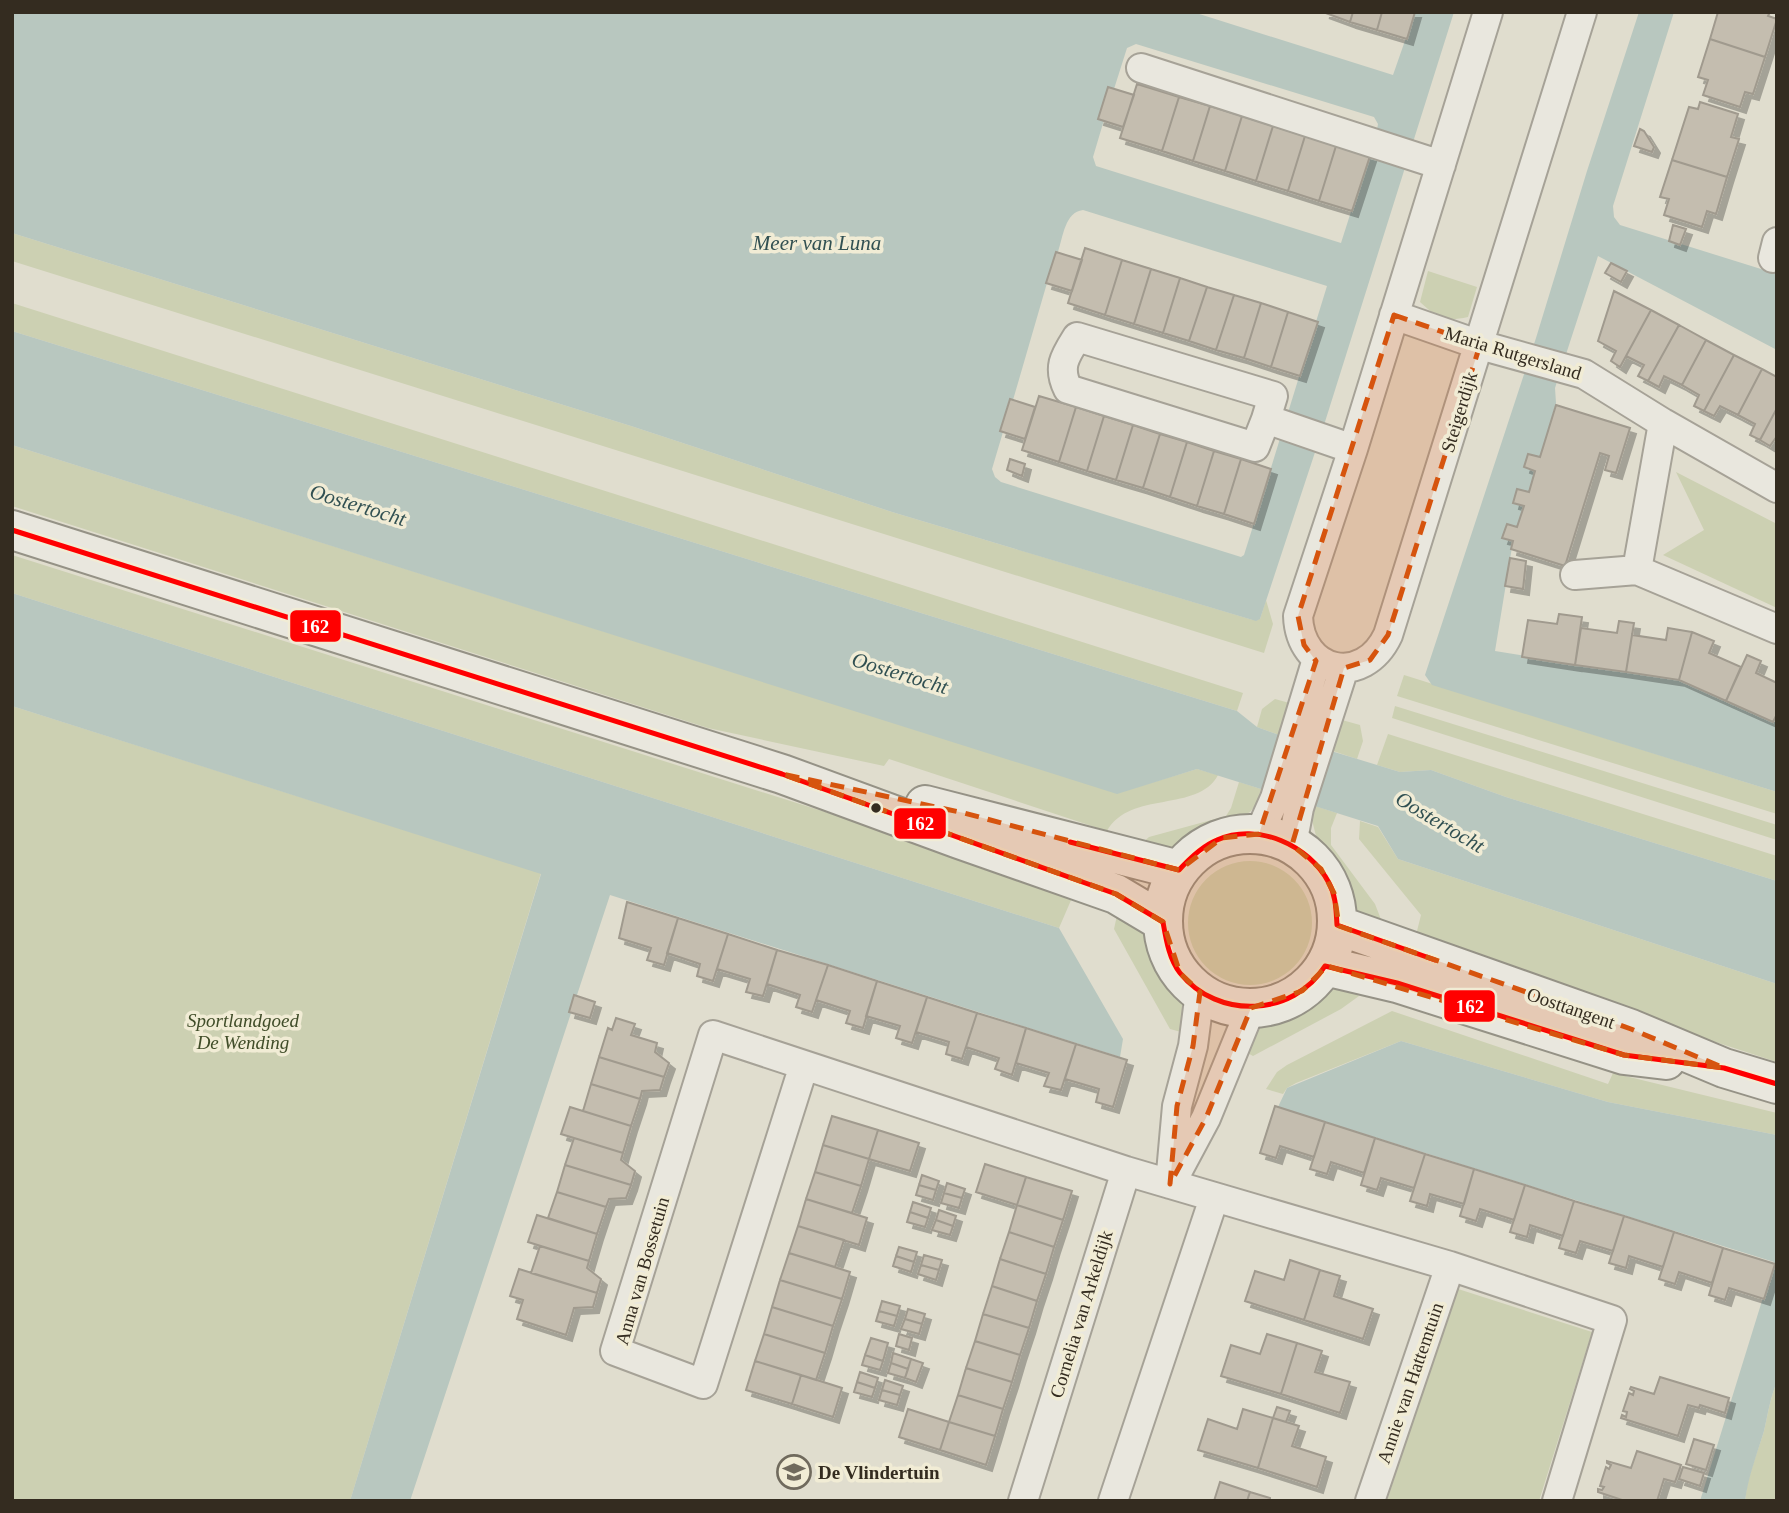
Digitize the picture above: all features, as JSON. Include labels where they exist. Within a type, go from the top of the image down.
[{"type":"main road","points":[[12,530],[782,774],[1116,894],[1163,922]]},
{"type":"main road","points":[[782,774],[964,813],[1179,870]]},
{"type":"main road","points":[[1250,833],[1275,840],[1301,850],[1321,869],[1334,894],[1337,925],[1334,948],[1322,972],[1302,992],[1278,1004],[1251,1008],[1224,1004],[1200,992],[1180,973],[1168,948],[1163,922],[1167,895],[1179,870],[1198,850],[1222,838],[1250,833]]},
{"type":"main road","name":"Oosttangent","points":[[1337,925],[1631,1029],[1724,1068],[1777,1084]]},
{"type":"main road","name":"Oosttangent","points":[[1325,966],[1397,984],[1624,1055],[1724,1068]]},
{"type":"street","points":[[1307,738],[1344,668],[1317,659],[1304,645],[1298,631],[1298,616],[1353,449],[1488,12]]},
{"type":"street","name":"Steigerdijk","points":[[1344,668],[1356,667],[1370,660],[1381,649],[1388,635],[1581,12]]},
{"type":"street","points":[[1141,68],[1441,165]]},
{"type":"street","name":"Maria Rutgersland","points":[[1394,315],[1480,345],[1584,373],[1663,424],[1777,488]]},
{"type":"street","points":[[1077,337],[1273,396],[1266,419],[1255,447],[1068,389],[1063,377],[1064,356],[1077,337]]},
{"type":"street","points":[[1266,419],[1353,449]]},
{"type":"street","points":[[1637,570],[1663,424]]},
{"type":"street","points":[[1575,575],[1637,570],[1777,629]]},
{"type":"street","points":[[1275,840],[1307,738],[1317,659]]},
{"type":"street","points":[[1170,1184],[1177,1106],[1193,1046],[1200,992]]},
{"type":"street","points":[[1170,1184],[1206,1118],[1251,1008]]},
{"type":"street","name":"Anna van Bossetuin","points":[[804,1065],[703,1384],[615,1351],[713,1035],[1126,1171]]},
{"type":"street","points":[[1126,1171],[1450,1266],[1612,1320],[1557,1501]]},
{"type":"street","name":"Cornelia van Arkeldijk","points":[[1023,1501],[1126,1171]]},
{"type":"street","points":[[1113,1501],[1214,1198]]},
{"type":"street","name":"Annie van Hattemtuin","points":[[1370,1501],[1450,1266]]},
{"type":"highlighted area","points":[[1394,315],[1480,345],[1388,635],[1370,660],[1344,668],[1292,845],[1321,869],[1334,893],[1339,926],[1631,1029],[1724,1068],[1624,1055],[1327,966],[1302,991],[1251,1008],[1206,1118],[1170,1184],[1177,1106],[1193,1046],[1200,992],[1180,973],[1163,922],[1116,894],[782,774],[964,813],[1179,870],[1222,838],[1259,834],[1316,661],[1304,645],[1298,616]]},
{"type":"green space","points":[[12,233],[631,426],[892,512],[1253,620],[1260,619],[1266,600],[1273,624],[1264,653],[12,261]]},
{"type":"green space","points":[[1428,271],[1477,287],[1468,317],[1441,317],[1420,302]]},
{"type":"green space","points":[[12,303],[1243,693],[1237,711],[12,331]]},
{"type":"green space","points":[[12,445],[1117,793],[1197,769],[1218,775],[1208,787],[1195,794],[1131,810],[1118,818],[1107,831],[889,759],[884,766],[708,728],[12,506]]},
{"type":"green space","points":[[1676,472],[1777,524],[1777,608],[1663,555],[1704,530]]},
{"type":"green space","points":[[12,555],[1075,891],[1059,928],[12,593]]},
{"type":"green space","points":[[1404,675],[1777,792],[1777,814],[1397,696]]},
{"type":"green space","points":[[1275,699],[1293,704],[1282,736],[1257,727],[1262,709]]},
{"type":"green space","name":"Sportlandgoed De Wending","points":[[12,706],[541,873],[350,1501],[12,1501]]},
{"type":"green space","points":[[1395,706],[1777,825],[1777,840],[1392,718]]},
{"type":"green space","points":[[1342,720],[1360,725],[1363,741],[1357,759],[1330,750]]},
{"type":"green space","points":[[1388,734],[1777,856],[1777,881],[1506,797],[1431,770],[1400,772],[1377,765]]},
{"type":"green space","points":[[1239,782],[1261,789],[1256,805],[1250,812],[1205,831],[1189,843],[1174,849],[1141,844],[1149,837],[1226,816]]},
{"type":"green space","points":[[1315,806],[1337,813],[1331,828],[1331,845],[1375,904],[1382,922],[1360,920],[1338,873],[1317,840],[1312,820]]},
{"type":"green space","points":[[1360,821],[1378,827],[1398,859],[1777,984],[1777,1062],[1568,994],[1415,939],[1421,915],[1359,839]]},
{"type":"green space","points":[[1250,861],[1274,866],[1294,879],[1307,899],[1312,923],[1307,947],[1294,967],[1274,980],[1250,985],[1226,980],[1206,967],[1193,947],[1188,923],[1193,899],[1206,879],[1226,866]]},
{"type":"green space","points":[[1118,911],[1148,935],[1174,981],[1184,1014],[1181,1032],[1170,1029],[1114,929]]},
{"type":"green space","points":[[1346,986],[1359,996],[1341,1009],[1253,1056],[1242,1050],[1253,1027],[1289,1013],[1318,995]]},
{"type":"green space","points":[[1392,1011],[1608,1084],[1613,1073],[1777,1113],[1777,1135],[1608,1102],[1401,1041],[1296,1083],[1283,1094],[1266,1089],[1277,1072],[1287,1065]]},
{"type":"green space","points":[[1455,1288],[1592,1332],[1539,1501],[1387,1501]]},
{"type":"green space","points":[[1777,1382],[1777,1501],[1745,1501],[1750,1474]]},
{"type":"water","name":"Meer van Luna","points":[[12,12],[1193,12],[1393,75],[1415,12],[1454,12],[1324,425],[1260,619],[1256,621],[892,512],[631,426],[12,233]],"holes":[[[1136,44],[1374,117],[1378,124],[1377,130],[1341,243],[1096,166],[1093,157],[1104,120],[1098,118],[1108,87],[1114,89],[1127,48]],[[1083,210],[1327,286],[1244,555],[1241,557],[1001,482],[995,477],[992,469],[1003,432],[1000,430],[1009,400],[1013,400],[1056,252],[1068,220]]]},
{"type":"water","points":[[1639,12],[1674,12],[1613,206],[1614,217],[1620,225],[1777,274],[1777,350],[1598,256],[1555,388],[1556,403],[1540,457],[1528,454],[1524,467],[1535,471],[1529,492],[1517,489],[1513,502],[1524,506],[1517,527],[1507,524],[1502,537],[1513,541],[1495,651],[1679,680],[1777,723],[1777,792],[1432,685],[1425,675],[1536,338]]},
{"type":"water","name":"Oostertocht","points":[[12,331],[1237,711],[1257,727],[1282,736],[1400,772],[1431,770],[1506,797],[1777,881],[1777,984],[1398,859],[1378,826],[1197,769],[1117,794],[12,445]]},
{"type":"water","points":[[12,593],[1059,928],[1123,1039],[1120,1057],[610,895],[410,1501],[350,1501],[541,874],[12,706]]},
{"type":"water","points":[[1401,1041],[1608,1102],[1777,1135],[1777,1382],[1750,1474],[1745,1501],[1700,1501],[1774,1262],[1278,1107],[1287,1088]]},
{"type":"building","points":[[1323,12],[1353,12],[1350,22]]},
{"type":"building","points":[[1353,12],[1382,12],[1377,30],[1350,22]]},
{"type":"building","points":[[1382,12],[1415,12],[1407,39],[1377,30]]},
{"type":"building","points":[[1718,12],[1770,12],[1768,16],[1777,19],[1765,57],[1710,39]]},
{"type":"building","points":[[1710,39],[1765,57],[1753,94],[1745,92],[1740,107],[1703,95],[1708,80],[1698,77]]},
{"type":"building","points":[[1137,84],[1179,97],[1162,151],[1120,138]]},
{"type":"building","points":[[1108,87],[1134,95],[1123,127],[1098,119]]},
{"type":"building","points":[[1179,97],[1210,106],[1193,161],[1162,151]]},
{"type":"building","points":[[1700,102],[1738,114],[1731,137],[1739,139],[1727,177],[1672,160],[1689,107],[1698,109]]},
{"type":"building","points":[[1210,106],[1242,116],[1225,171],[1193,161]]},
{"type":"building","points":[[1242,116],[1273,126],[1256,181],[1225,171]]},
{"type":"building","points":[[1273,126],[1305,136],[1288,191],[1256,181]]},
{"type":"building","points":[[1640,129],[1654,147],[1652,152],[1634,146]]},
{"type":"building","points":[[1305,136],[1336,146],[1319,201],[1288,191]]},
{"type":"building","points":[[1336,146],[1370,156],[1352,211],[1319,201]]},
{"type":"building","points":[[1672,160],[1727,177],[1716,214],[1707,211],[1702,227],[1664,215],[1669,199],[1660,197]]},
{"type":"building","points":[[1673,225],[1686,229],[1680,245],[1669,241]]},
{"type":"building","points":[[1085,248],[1122,260],[1105,315],[1068,303]]},
{"type":"building","points":[[1056,252],[1082,260],[1072,291],[1046,283]]},
{"type":"building","points":[[1122,260],[1151,269],[1134,324],[1105,315]]},
{"type":"building","points":[[1611,263],[1627,271],[1621,282],[1605,273]]},
{"type":"building","points":[[1151,269],[1180,278],[1163,333],[1134,324]]},
{"type":"building","points":[[1180,278],[1207,287],[1189,341],[1163,333]]},
{"type":"building","points":[[1207,287],[1234,295],[1216,350],[1189,341]]},
{"type":"building","points":[[1614,291],[1651,310],[1620,367],[1611,361],[1616,351],[1598,341]]},
{"type":"building","points":[[1234,295],[1261,303],[1244,358],[1216,350]]},
{"type":"building","points":[[1261,303],[1288,312],[1271,367],[1244,358]]},
{"type":"building","points":[[1651,310],[1679,325],[1648,381],[1638,376],[1644,365],[1626,356]]},
{"type":"building","points":[[1288,312],[1318,322],[1300,376],[1271,367]]},
{"type":"building","points":[[1679,325],[1706,340],[1682,385],[1664,376],[1659,387],[1648,381]]},
{"type":"building","points":[[1706,340],[1734,355],[1704,411],[1694,406],[1699,395],[1682,385]]},
{"type":"building","points":[[1734,355],[1762,369],[1738,415],[1720,406],[1714,416],[1704,411]]},
{"type":"building","points":[[1762,369],[1777,377],[1777,408],[1760,440],[1750,435],[1755,424],[1738,415]]},
{"type":"building","points":[[1039,396],[1076,407],[1059,462],[1022,450]]},
{"type":"building","points":[[1010,399],[1035,407],[1025,439],[1000,431]]},
{"type":"building","points":[[1556,405],[1630,428],[1616,473],[1605,470],[1609,456],[1600,453],[1565,566],[1511,549],[1513,541],[1502,538],[1507,524],[1517,527],[1524,506],[1513,503],[1517,489],[1529,492],[1535,471],[1524,467],[1528,454],[1540,457]]},
{"type":"building","points":[[1076,407],[1104,416],[1087,471],[1059,462]]},
{"type":"building","points":[[1777,408],[1777,436],[1770,446],[1760,440]]},
{"type":"building","points":[[1104,416],[1133,425],[1116,480],[1087,471]]},
{"type":"building","points":[[1133,425],[1160,434],[1143,488],[1116,480]]},
{"type":"building","points":[[1160,434],[1187,442],[1170,497],[1143,488]]},
{"type":"building","points":[[1187,442],[1214,451],[1197,506],[1170,497]]},
{"type":"building","points":[[1214,451],[1241,459],[1224,514],[1197,506]]},
{"type":"building","points":[[1010,459],[1025,464],[1022,476],[1007,470]]},
{"type":"building","points":[[1241,459],[1271,469],[1254,524],[1224,514]]},
{"type":"building","points":[[1510,558],[1526,561],[1523,589],[1505,586]]},
{"type":"building","points":[[1559,614],[1582,617],[1575,665],[1522,657],[1528,620],[1557,624]]},
{"type":"building","points":[[1619,621],[1634,623],[1626,672],[1575,665],[1581,628],[1617,633]]},
{"type":"building","points":[[1668,628],[1692,632],[1679,680],[1626,672],[1632,635],[1666,640]]},
{"type":"building","points":[[1692,632],[1714,641],[1709,653],[1741,667],[1726,701],[1679,680]]},
{"type":"building","points":[[1747,655],[1761,661],[1756,673],[1777,683],[1777,714],[1773,722],[1726,701]]},
{"type":"building","points":[[627,902],[678,918],[664,965],[647,960],[651,948],[619,938]]},
{"type":"building","points":[[678,918],[728,934],[713,981],[697,976],[700,964],[667,953]]},
{"type":"building","points":[[728,934],[777,950],[763,996],[746,992],[750,979],[717,969]]},
{"type":"building","points":[[777,950],[828,965],[812,1012],[796,1007],[800,995],[767,984]]},
{"type":"building","points":[[828,965],[877,981],[863,1028],[846,1023],[850,1011],[816,1000]]},
{"type":"building","points":[[877,981],[927,997],[912,1043],[896,1038],[900,1026],[866,1016]]},
{"type":"building","points":[[574,995],[595,1002],[590,1018],[569,1012]]},
{"type":"building","points":[[927,997],[977,1013],[962,1059],[946,1054],[949,1042],[916,1032]]},
{"type":"building","points":[[977,1013],[1026,1028],[1012,1075],[995,1069],[999,1058],[966,1047]]},
{"type":"building","points":[[616,1018],[635,1024],[631,1035],[657,1043],[655,1052],[669,1063],[664,1077],[599,1057],[608,1028],[612,1030]]},
{"type":"building","points":[[1026,1028],[1076,1044],[1061,1090],[1044,1086],[1049,1073],[1016,1063]]},
{"type":"building","points":[[1076,1044],[1127,1060],[1113,1107],[1096,1102],[1099,1089],[1065,1079]]},
{"type":"building","points":[[599,1057],[664,1077],[660,1090],[642,1091],[640,1099],[591,1084]]},
{"type":"building","points":[[591,1084],[640,1099],[631,1126],[583,1111]]},
{"type":"building","points":[[1275,1106],[1325,1122],[1314,1157],[1280,1146],[1276,1158],[1260,1153]]},
{"type":"building","points":[[570,1107],[631,1126],[623,1153],[561,1134]]},
{"type":"building","points":[[832,1116],[878,1130],[869,1159],[823,1145]]},
{"type":"building","points":[[1325,1122],[1375,1138],[1364,1173],[1331,1162],[1327,1174],[1310,1169]]},
{"type":"building","points":[[878,1130],[919,1143],[910,1171],[869,1159]]},
{"type":"building","points":[[574,1138],[623,1153],[621,1160],[635,1171],[631,1185],[565,1165]]},
{"type":"building","points":[[1375,1138],[1425,1154],[1414,1188],[1381,1178],[1377,1190],[1361,1185]]},
{"type":"building","points":[[823,1145],[869,1159],[861,1186],[815,1172]]},
{"type":"building","points":[[1425,1154],[1474,1169],[1464,1204],[1430,1194],[1427,1206],[1410,1201]]},
{"type":"building","points":[[985,1164],[1026,1177],[1017,1205],[976,1192]]},
{"type":"building","points":[[565,1165],[631,1185],[626,1198],[609,1199],[606,1207],[557,1192]]},
{"type":"building","points":[[1474,1169],[1525,1185],[1514,1220],[1480,1209],[1476,1221],[1460,1216]]},
{"type":"building","points":[[815,1172],[861,1186],[852,1213],[806,1199]]},
{"type":"building","points":[[922,1175],[939,1181],[936,1190],[919,1185]]},
{"type":"building","points":[[1026,1177],[1072,1191],[1063,1220],[1017,1205]]},
{"type":"building","points":[[947,1183],[965,1189],[962,1198],[944,1193]]},
{"type":"building","points":[[919,1185],[936,1190],[933,1200],[916,1195]]},
{"type":"building","points":[[1525,1185],[1574,1201],[1563,1236],[1530,1225],[1527,1237],[1510,1232]]},
{"type":"building","points":[[557,1192],[606,1207],[597,1234],[548,1218]]},
{"type":"building","points":[[944,1193],[962,1198],[959,1208],[941,1203]]},
{"type":"building","points":[[806,1199],[867,1218],[859,1245],[798,1226]]},
{"type":"building","points":[[1574,1201],[1624,1216],[1613,1251],[1580,1241],[1576,1253],[1559,1248]]},
{"type":"building","points":[[913,1202],[931,1208],[928,1218],[910,1212]]},
{"type":"building","points":[[1017,1205],[1063,1220],[1054,1247],[1009,1232]]},
{"type":"building","points":[[939,1210],[956,1216],[953,1226],[936,1220]]},
{"type":"building","points":[[910,1212],[928,1218],[925,1227],[907,1222]]},
{"type":"building","points":[[537,1215],[597,1234],[589,1261],[528,1242]]},
{"type":"building","points":[[1624,1216],[1674,1232],[1663,1267],[1629,1256],[1626,1268],[1609,1263]]},
{"type":"building","points":[[936,1220],[953,1226],[950,1235],[932,1230]]},
{"type":"building","points":[[798,1226],[844,1240],[835,1267],[789,1253]]},
{"type":"building","points":[[1009,1232],[1054,1247],[1046,1274],[1000,1259]]},
{"type":"building","points":[[1674,1232],[1723,1248],[1712,1283],[1679,1272],[1675,1284],[1659,1279]]},
{"type":"building","points":[[540,1246],[589,1261],[587,1268],[601,1279],[597,1293],[531,1273]]},
{"type":"building","points":[[899,1247],[917,1252],[914,1262],[896,1256]]},
{"type":"building","points":[[1723,1248],[1775,1264],[1764,1299],[1729,1288],[1725,1300],[1709,1295]]},
{"type":"building","points":[[789,1253],[850,1272],[842,1299],[780,1280]]},
{"type":"building","points":[[924,1255],[942,1260],[939,1270],[921,1265]]},
{"type":"building","points":[[896,1256],[914,1262],[911,1272],[893,1266]]},
{"type":"building","points":[[1000,1259],[1046,1274],[1037,1301],[992,1286]]},
{"type":"building","points":[[1290,1260],[1320,1270],[1304,1320],[1245,1301],[1255,1271],[1284,1280]]},
{"type":"building","points":[[921,1265],[939,1270],[936,1280],[918,1274]]},
{"type":"building","points":[[519,1269],[597,1293],[593,1307],[574,1308],[566,1335],[517,1319],[523,1300],[510,1296]]},
{"type":"building","points":[[1320,1270],[1340,1276],[1334,1296],[1373,1309],[1363,1339],[1304,1320]]},
{"type":"building","points":[[780,1280],[842,1299],[833,1326],[772,1307]]},
{"type":"building","points":[[992,1286],[1037,1301],[1029,1328],[983,1314]]},
{"type":"building","points":[[882,1301],[900,1306],[897,1316],[879,1311]]},
{"type":"building","points":[[772,1307],[833,1326],[825,1353],[764,1334]]},
{"type":"building","points":[[908,1309],[925,1314],[922,1324],[905,1319]]},
{"type":"building","points":[[879,1311],[897,1316],[894,1326],[876,1321]]},
{"type":"building","points":[[983,1314],[1029,1328],[1020,1355],[975,1341]]},
{"type":"building","points":[[905,1319],[922,1324],[919,1334],[901,1329]]},
{"type":"building","points":[[764,1334],[825,1353],[816,1380],[755,1361]]},
{"type":"building","points":[[899,1334],[912,1338],[909,1350],[896,1346]]},
{"type":"building","points":[[1267,1334],[1297,1343],[1281,1394],[1221,1376],[1231,1345],[1260,1354]]},
{"type":"building","points":[[871,1338],[888,1343],[883,1361],[865,1355]]},
{"type":"building","points":[[975,1341],[1020,1355],[1012,1382],[966,1368]]},
{"type":"building","points":[[1297,1343],[1322,1351],[1315,1372],[1350,1382],[1340,1413],[1281,1394]]},
{"type":"building","points":[[893,1353],[911,1359],[908,1369],[891,1363]]},
{"type":"building","points":[[865,1355],[883,1361],[880,1370],[862,1365]]},
{"type":"building","points":[[911,1359],[923,1363],[916,1382],[905,1378]]},
{"type":"building","points":[[755,1361],[801,1375],[792,1404],[746,1390]]},
{"type":"building","points":[[891,1363],[908,1369],[905,1378],[888,1373]]},
{"type":"building","points":[[966,1368],[1012,1382],[1003,1409],[958,1395]]},
{"type":"building","points":[[860,1372],[878,1378],[875,1388],[857,1382]]},
{"type":"building","points":[[801,1375],[842,1388],[833,1417],[792,1404]]},
{"type":"building","points":[[1660,1377],[1729,1398],[1725,1413],[1700,1405],[1699,1408],[1688,1405],[1678,1436],[1621,1418],[1622,1415],[1626,1417],[1627,1412],[1623,1411],[1629,1393],[1633,1395],[1631,1387],[1654,1394]]},
{"type":"building","points":[[885,1380],[903,1386],[900,1395],[882,1390]]},
{"type":"building","points":[[857,1382],[875,1388],[872,1397],[854,1392]]},
{"type":"building","points":[[882,1390],[900,1395],[897,1405],[879,1400]]},
{"type":"building","points":[[958,1395],[1003,1409],[995,1436],[949,1422]]},
{"type":"building","points":[[1277,1407],[1290,1411],[1286,1422],[1273,1418]]},
{"type":"building","points":[[908,1409],[949,1422],[940,1450],[899,1437]]},
{"type":"building","points":[[1243,1409],[1273,1418],[1258,1468],[1198,1450],[1208,1419],[1237,1429]]},
{"type":"building","points":[[1273,1418],[1299,1426],[1292,1446],[1326,1457],[1317,1487],[1258,1468]]},
{"type":"building","points":[[949,1422],[995,1436],[986,1465],[940,1450]]},
{"type":"building","points":[[1694,1439],[1714,1445],[1706,1470],[1686,1464]]},
{"type":"building","points":[[1637,1451],[1681,1465],[1675,1482],[1664,1479],[1657,1501],[1625,1501],[1598,1492],[1598,1489],[1602,1490],[1604,1487],[1600,1486],[1606,1467],[1609,1469],[1611,1465],[1607,1461],[1631,1468]]},
{"type":"building","points":[[1683,1467],[1704,1473],[1700,1486],[1679,1479]]},
{"type":"building","points":[[1220,1482],[1250,1492],[1247,1501],[1214,1501]]},
{"type":"building","points":[[1250,1492],[1270,1498],[1270,1501],[1247,1501]]},
{"type":"transit line","name":"162","points":[[12,530],[782,774],[1116,894],[1163,922],[1168,949],[1176,967],[1196,988],[1214,999],[1234,1005],[1275,1003],[1294,995],[1311,983],[1325,966],[1397,983],[1624,1055],[1724,1068],[1777,1084]]},
{"type":"transit line","name":"162","points":[[1070,842],[1179,870],[1206,846],[1233,835],[1249,834],[1281,840],[1309,858],[1329,883],[1335,903],[1337,925],[1435,960]]},
{"type":"place","name":"De Vlindertuin","points":[[794,1472]]}]
